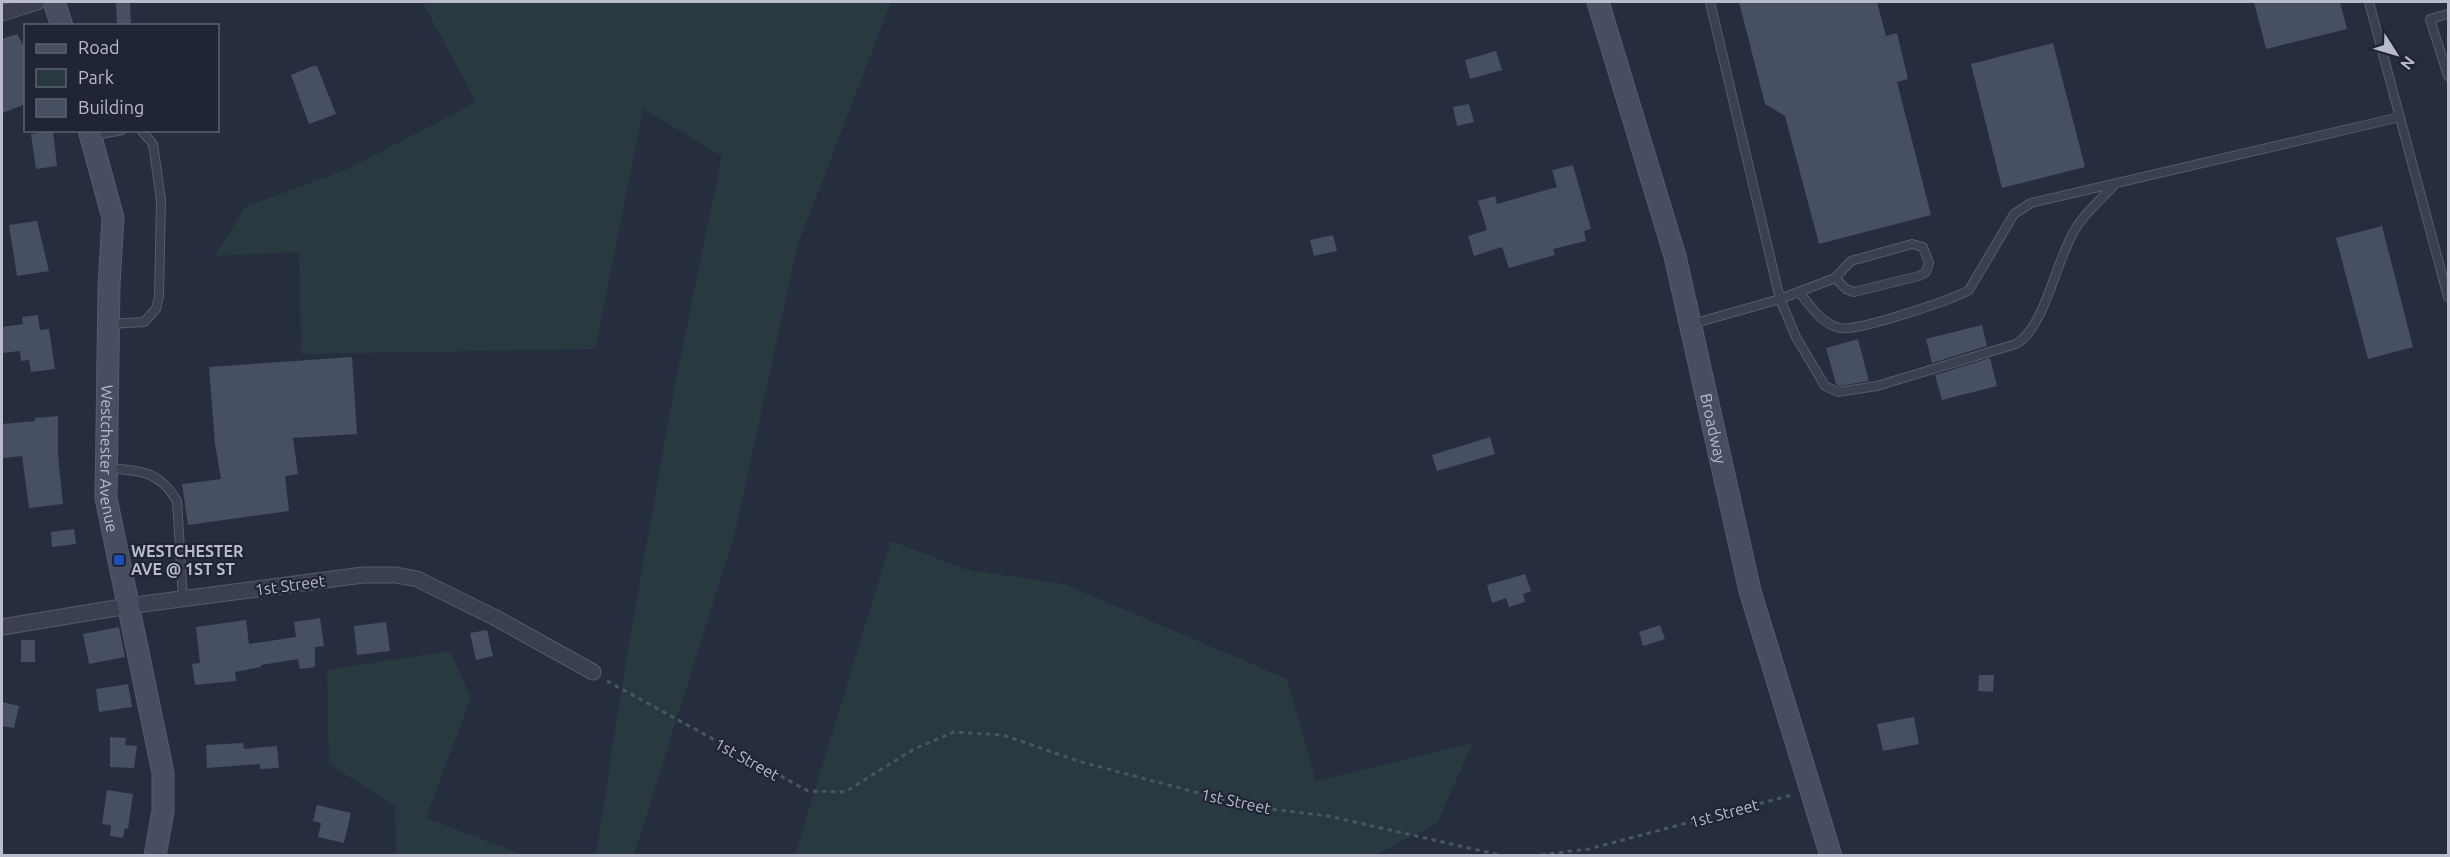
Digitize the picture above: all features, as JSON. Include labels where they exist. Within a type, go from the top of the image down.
[{"type":"street","points":[[2,13],[37,2]]},
{"type":"street","points":[[54,2],[61,24]]},
{"type":"street","name":"Broadway","points":[[1598,2],[1656,189],[1691,324],[1750,591],[1831,855]]},
{"type":"street","name":"Westchester Avenue","points":[[90,133],[113,219],[106,498],[163,773],[163,811],[155,855]]},
{"type":"street","name":"1st Street","points":[[2,627],[128,606],[363,575],[396,575],[417,579],[449,593],[593,672]]},
{"type":"lane","points":[[1710,2],[1780,299],[1812,368],[1825,386],[1838,392],[1876,386],[2016,344],[2026,338],[2037,321],[2065,250],[2079,223],[2114,185]]},
{"type":"lane","points":[[2369,2],[2448,296]]},
{"type":"lane","points":[[2448,14],[2430,19],[2448,75]]},
{"type":"lane","points":[[1799,292],[1823,320],[1842,329],[1938,303],[1962,294],[1975,284],[2008,224],[2020,208],[2044,198],[2114,185],[2400,117]]},
{"type":"lane","points":[[109,324],[144,322],[156,309],[159,296],[161,200],[153,144],[143,132]]},
{"type":"lane","points":[[1691,324],[1780,299],[1835,278],[1851,261],[1912,244],[1923,247],[1929,263],[1926,272],[1919,276],[1854,292],[1846,289],[1835,278]]},
{"type":"lane","points":[[106,468],[142,471],[158,478],[169,487],[177,501],[183,599]]},
{"type":"path","name":"1st Street","points":[[593,672],[807,791],[844,792],[914,749],[954,732],[1003,735],[1078,761],[1248,806],[1328,816],[1504,855]]},
{"type":"path","name":"1st Street","points":[[1532,855],[1588,849],[1810,791]]},
{"type":"green space","points":[[424,2],[891,2],[797,247],[735,533],[634,855],[596,855],[625,666],[675,384],[722,156],[643,109],[595,349],[301,354],[299,252],[215,256],[245,207],[350,168],[476,102]]},
{"type":"green space","points":[[891,541],[968,570],[1064,584],[1287,679],[1316,781],[1473,743],[1437,823],[1376,855],[795,855]]},
{"type":"green space","points":[[450,651],[471,697],[426,818],[524,855],[396,855],[395,806],[329,764],[327,670]]},
{"type":"building","points":[[116,2],[130,2],[131,24],[117,24]]},
{"type":"building","points":[[1739,2],[1877,2],[1886,36],[1897,33],[1908,79],[1897,82],[1931,215],[1819,244],[1785,116],[1765,104]]},
{"type":"building","points":[[2254,2],[2340,2],[2347,29],[2266,49]]},
{"type":"building","points":[[17,34],[24,46],[24,105],[2,113],[2,39]]},
{"type":"building","points":[[2053,43],[2085,167],[2002,188],[1971,64]]},
{"type":"building","points":[[1496,51],[1502,70],[1470,79],[1465,60]]},
{"type":"building","points":[[317,66],[336,114],[309,124],[291,75]]},
{"type":"building","points":[[1469,104],[1474,122],[1457,126],[1453,107]]},
{"type":"building","points":[[53,132],[57,166],[36,169],[31,134]]},
{"type":"building","points":[[1573,165],[1591,229],[1584,231],[1586,241],[1553,249],[1555,255],[1509,268],[1502,247],[1474,256],[1468,236],[1487,230],[1478,201],[1495,196],[1497,204],[1557,187],[1552,170]]},
{"type":"building","points":[[37,221],[49,271],[17,276],[9,225]]},
{"type":"building","points":[[2382,226],[2413,347],[2368,359],[2336,238]]},
{"type":"building","points":[[1333,235],[1337,251],[1314,256],[1310,240]]},
{"type":"building","points":[[38,315],[40,330],[49,329],[55,369],[31,372],[29,360],[21,361],[20,351],[2,353],[2,327],[23,324],[22,317]]},
{"type":"building","points":[[1982,325],[1987,346],[1932,363],[1926,339]]},
{"type":"building","points":[[1858,339],[1869,381],[1839,386],[1836,384],[1826,348]]},
{"type":"building","points":[[352,357],[357,434],[293,438],[298,474],[285,476],[289,511],[188,525],[182,484],[221,479],[215,444],[209,367]]},
{"type":"building","points":[[1990,358],[1997,386],[1942,400],[1935,375]]},
{"type":"building","points":[[58,416],[58,455],[63,504],[29,508],[22,456],[3,458],[2,424]]},
{"type":"building","points":[[1490,437],[1495,454],[1437,471],[1432,455]]},
{"type":"building","points":[[74,529],[76,544],[52,547],[51,532]]},
{"type":"building","points":[[1525,574],[1531,591],[1523,594],[1525,602],[1509,607],[1506,598],[1492,603],[1487,585]]},
{"type":"building","points":[[320,618],[324,646],[315,647],[315,667],[300,669],[298,659],[235,672],[236,681],[195,685],[192,664],[200,663],[196,627],[246,620],[249,644],[296,637],[294,622]]},
{"type":"building","points":[[386,622],[390,651],[357,655],[354,626]]},
{"type":"building","points":[[1660,625],[1665,639],[1643,646],[1639,632]]},
{"type":"building","points":[[119,627],[125,657],[89,664],[83,634]]},
{"type":"building","points":[[487,630],[493,656],[476,660],[470,633]]},
{"type":"building","points":[[21,640],[35,640],[35,662],[21,662]]},
{"type":"building","points":[[1979,675],[1994,675],[1993,692],[1978,691]]},
{"type":"building","points":[[128,684],[132,707],[99,712],[96,689]]},
{"type":"building","points":[[2,702],[19,706],[14,728],[2,726]]},
{"type":"building","points":[[1914,717],[1919,744],[1883,751],[1877,724]]},
{"type":"building","points":[[110,737],[126,738],[125,745],[137,746],[134,768],[110,767]]},
{"type":"building","points":[[243,743],[244,749],[277,746],[279,768],[260,769],[260,764],[207,768],[206,745]]},
{"type":"building","points":[[107,790],[133,794],[128,829],[125,828],[123,838],[110,836],[111,825],[102,824]]},
{"type":"building","points":[[317,805],[351,813],[344,843],[318,837],[321,823],[313,821]]},
{"type":"place","name":"WESTCHESTER AVE @ 1ST ST","points":[[119,560]]}]
